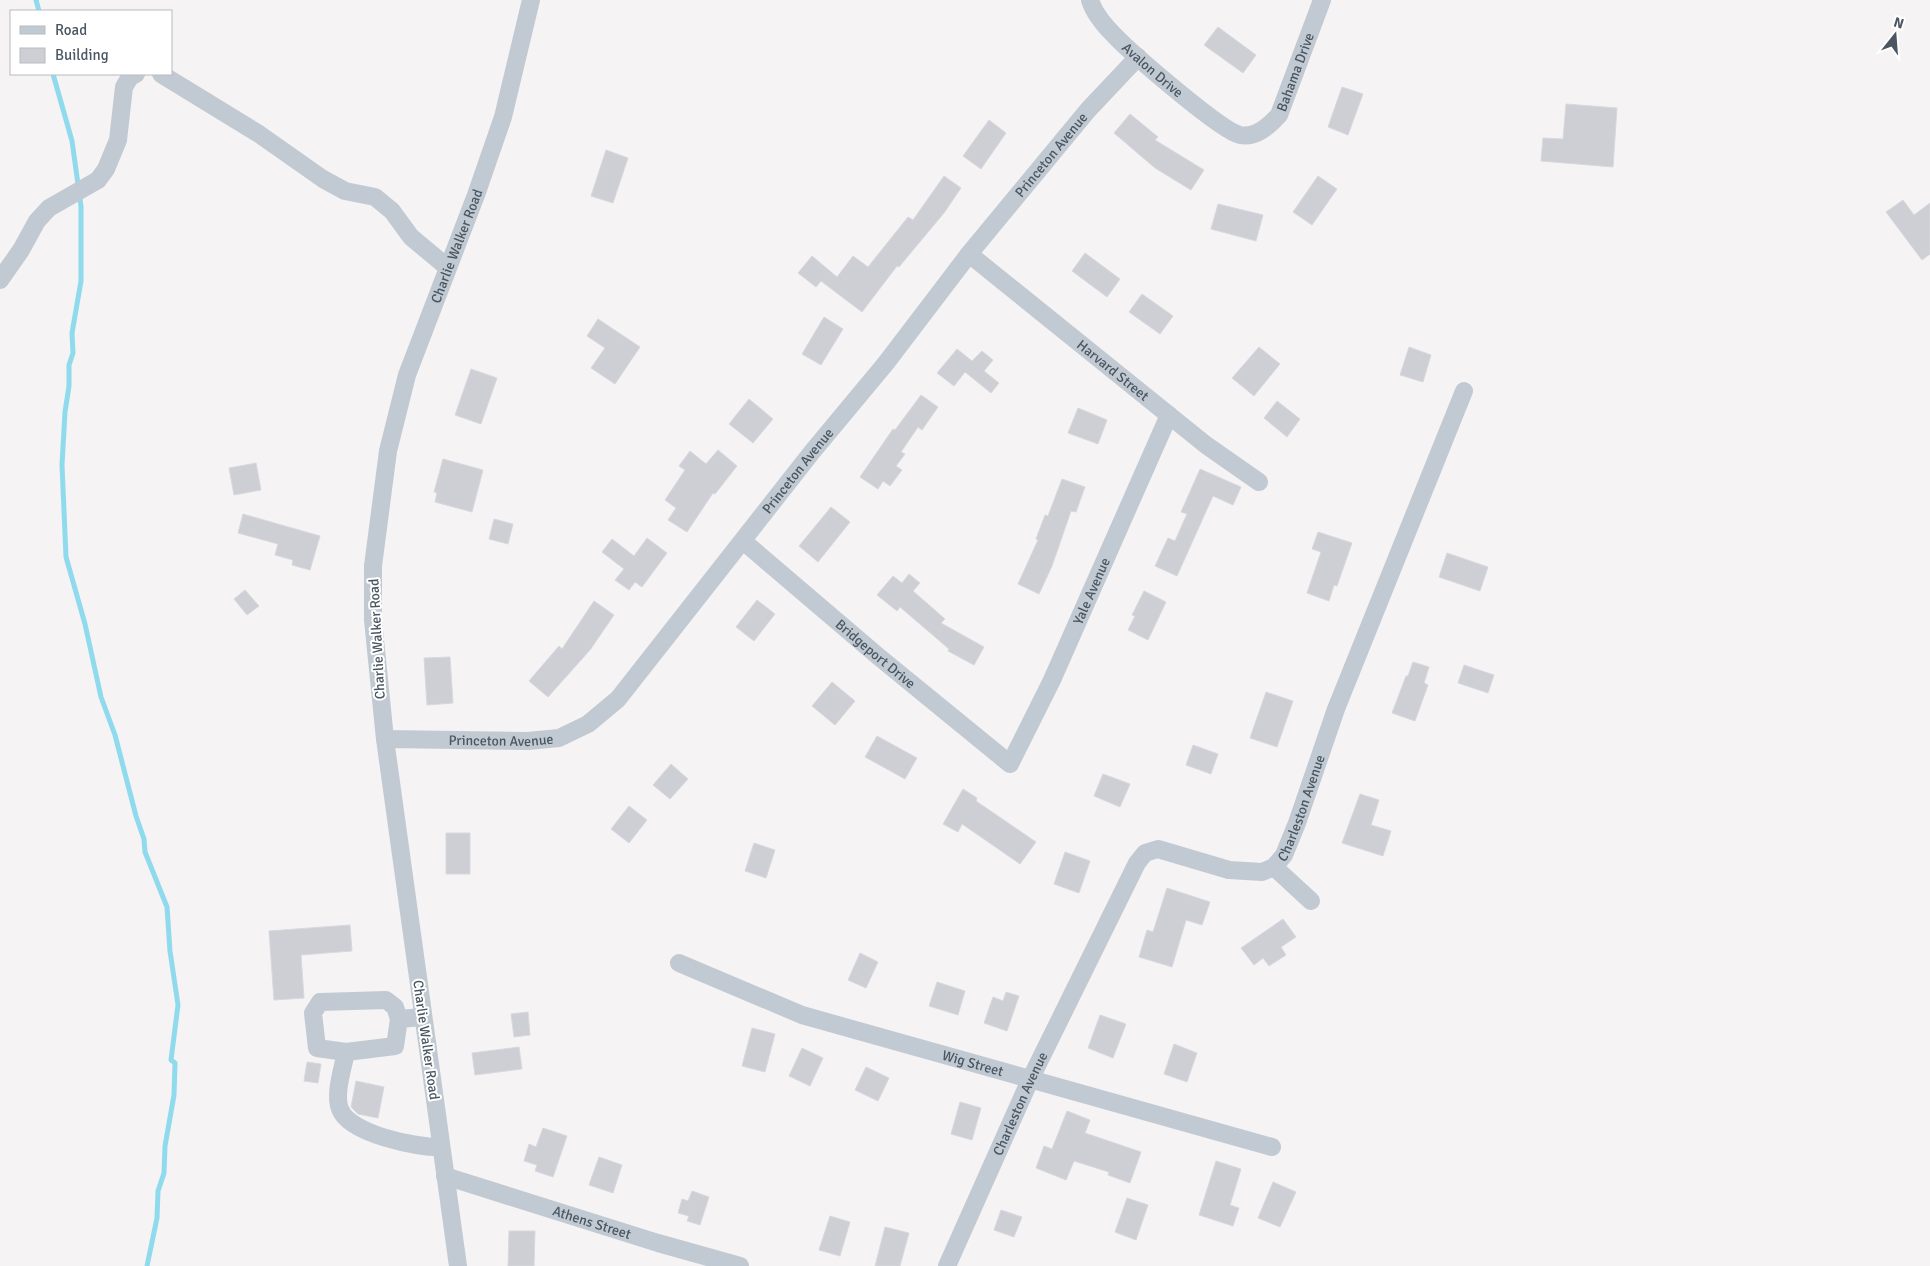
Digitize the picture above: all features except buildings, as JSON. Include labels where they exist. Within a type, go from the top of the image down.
[{"type":"street","name":"Charlie Walker Road","points":[[458,1266],[384,739],[373,620],[374,566],[378,513],[388,452],[406,375],[476,195],[502,118],[531,0]]},
{"type":"street","name":"Avalon Drive","points":[[1090,0],[1093,9],[1113,34],[1227,129]]},
{"type":"street","name":"Bahama Drive","points":[[1227,129],[1240,135],[1256,134],[1279,115],[1322,0]]},
{"type":"street","name":"Princeton Avenue","points":[[384,739],[528,741],[559,738],[573,733],[588,724],[618,699],[812,452],[886,363],[970,254],[1088,110],[1138,56]]},
{"type":"street","points":[[0,280],[21,250],[37,221],[49,208],[98,180],[114,154],[118,140],[124,87],[130,76],[133,75]]},
{"type":"street","points":[[163,75],[251,130],[323,179],[345,191],[374,197],[392,212],[411,237],[447,267]]},
{"type":"street","name":"Harvard Street","points":[[970,254],[1169,416],[1206,445],[1259,482]]},
{"type":"street","name":"Charleston Avenue","points":[[947,1266],[1030,1080],[1137,863],[1146,853],[1158,849],[1230,870],[1262,872],[1274,867],[1284,855],[1298,824],[1336,709],[1464,391]]},
{"type":"street","name":"Yale Avenue","points":[[1010,764],[1052,680],[1169,416]]},
{"type":"street","name":"Bridgeport Drive","points":[[743,541],[879,657],[1010,764]]},
{"type":"street","points":[[1274,867],[1311,901]]},
{"type":"street","name":"Wig Street","points":[[679,962],[802,1015],[1272,1147]]},
{"type":"street","points":[[386,1000],[395,1007],[398,1019],[395,1046],[346,1052],[317,1048],[313,1013],[320,1002],[386,1000]]},
{"type":"street","points":[[398,1019],[423,1017]]},
{"type":"street","points":[[346,1052],[339,1097],[340,1110],[346,1118],[356,1125],[397,1142],[428,1148],[441,1147]]},
{"type":"street","name":"Athens Street","points":[[445,1176],[710,1262],[740,1266]]},
{"type":"waterway","points":[[36,0],[39,10]]},
{"type":"waterway","points":[[53,75],[72,141],[81,206],[81,281],[72,333],[73,353],[69,365],[62,465],[66,557],[85,624],[101,697],[115,735],[136,816],[144,839],[145,852],[167,907],[170,951],[178,1005],[171,1060],[175,1063],[174,1095],[165,1146],[164,1173],[158,1191],[157,1218],[147,1266]]}]
